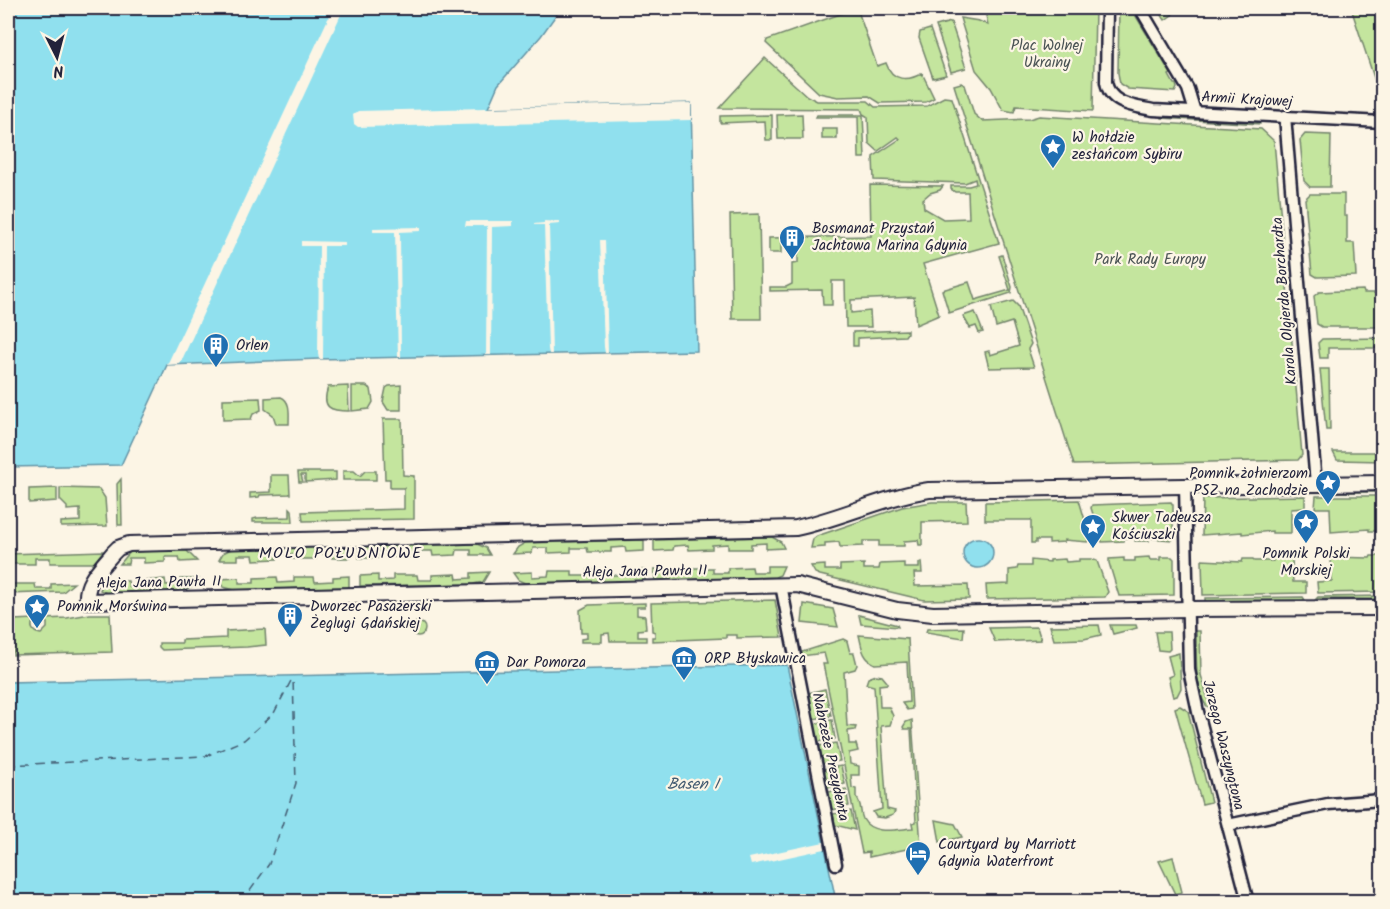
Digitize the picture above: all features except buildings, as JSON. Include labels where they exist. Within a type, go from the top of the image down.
[{"type":"street","name":"Armii Krajowej","points":[[1107,8],[1106,82],[1113,98],[1123,103],[1153,110],[1383,122]]},
{"type":"street","points":[[1140,8],[1188,89],[1195,112]]},
{"type":"street","name":"Karola Olgierda Borchardta","points":[[1285,116],[1316,484]]},
{"type":"street","points":[[1185,485],[1383,483]]},
{"type":"street","name":"Aleja Jana Pawła II","points":[[1185,485],[929,490],[891,498],[817,524],[796,528],[129,544],[118,548],[113,553],[88,585],[86,592],[87,601],[797,585],[914,614],[1188,609]]},
{"type":"street","name":"Jerzego Waszyngtona","points":[[1185,485],[1191,687],[1248,902]]},
{"type":"street","name":"Nabrzeże Prezydenta","points":[[781,585],[836,864]]},
{"type":"street","points":[[1188,609],[1383,608]]},
{"type":"street","points":[[1228,825],[1328,804],[1383,800]]},
{"type":"green space","points":[[857,8],[877,66],[886,63],[892,73],[906,79],[922,73],[934,98],[926,102],[880,103],[869,96],[838,97],[819,93],[766,43],[767,40]]},
{"type":"green space","name":"Plac Wolnej Ukrainy","points":[[1001,8],[1095,8],[1093,111],[1016,106],[1014,112],[1003,110],[991,88],[976,70],[960,18],[988,25],[985,11]]},
{"type":"green space","points":[[1119,8],[1131,8],[1171,74],[1169,75],[1177,88],[1175,92],[1128,89],[1120,84],[1118,73]]},
{"type":"green space","points":[[1157,8],[1177,8],[1165,20]]},
{"type":"green space","points":[[1351,8],[1382,8],[1382,99],[1381,99]]},
{"type":"green space","points":[[951,22],[966,68],[951,72],[936,26]]},
{"type":"green space","points":[[930,29],[946,75],[933,78],[919,38],[920,32]]},
{"type":"green space","points":[[765,58],[807,96],[817,101],[868,101],[875,107],[927,106],[944,97],[952,98],[999,243],[923,264],[939,315],[916,325],[914,297],[851,300],[851,313],[870,311],[871,327],[846,327],[845,281],[832,281],[832,305],[823,305],[822,290],[770,291],[770,287],[786,287],[792,284],[792,264],[798,263],[798,251],[791,251],[791,242],[781,242],[781,253],[769,253],[769,238],[871,236],[870,185],[943,186],[923,199],[924,208],[943,219],[969,218],[968,192],[955,192],[951,186],[976,184],[975,179],[965,183],[874,180],[873,157],[900,139],[898,137],[878,151],[869,143],[868,117],[861,109],[719,108]]},
{"type":"green space","name":"Park Rady Europy","points":[[961,83],[965,85],[974,114],[982,121],[1029,119],[1039,116],[1261,129],[1274,141],[1302,455],[1298,460],[1074,465],[954,85]]},
{"type":"green space","points":[[802,114],[803,139],[778,139],[777,115]]},
{"type":"green space","points":[[772,115],[772,140],[766,140],[765,121],[720,123],[720,116]]},
{"type":"green space","points":[[817,115],[863,115],[865,158],[859,158],[858,117],[816,117]]},
{"type":"green space","points":[[1162,116],[1260,121],[1260,124],[1162,118]]},
{"type":"green space","points":[[822,129],[837,129],[837,139],[822,139]]},
{"type":"green space","points":[[1305,134],[1331,135],[1330,187],[1310,187],[1304,181],[1300,140]]},
{"type":"green space","points":[[1310,194],[1344,194],[1347,243],[1354,243],[1356,276],[1317,277],[1312,274],[1305,199]]},
{"type":"green space","points":[[759,214],[761,319],[732,319],[730,215]]},
{"type":"green space","points":[[1002,255],[1012,287],[1011,293],[949,313],[942,290],[969,282],[975,300],[1010,290],[999,256]]},
{"type":"green space","points":[[1363,290],[1364,293],[1378,293],[1377,327],[1322,327],[1317,324],[1314,296],[1319,292]]},
{"type":"green space","points":[[1013,301],[1018,306],[1031,344],[1028,349],[1034,367],[989,368],[985,352],[989,351],[990,355],[1019,346],[1012,322],[996,327],[991,307]]},
{"type":"green space","points":[[975,312],[983,332],[979,333],[976,326],[970,328],[963,316]]},
{"type":"green space","points":[[907,330],[905,336],[858,338],[858,346],[853,346],[853,332]]},
{"type":"green space","points":[[1382,338],[1382,348],[1328,348],[1328,358],[1320,358],[1318,343],[1322,339]]},
{"type":"green space","points":[[1320,369],[1329,369],[1330,430],[1326,430]]},
{"type":"green space","points":[[401,385],[401,410],[388,410],[383,402],[386,388]]},
{"type":"green space","points":[[348,386],[349,411],[329,407],[326,400],[328,387]]},
{"type":"green space","points":[[352,386],[366,386],[371,389],[373,402],[369,409],[352,411]]},
{"type":"green space","points":[[281,397],[288,405],[289,424],[276,424],[273,415],[265,409],[265,398]]},
{"type":"green space","points":[[260,398],[261,410],[253,414],[251,419],[223,420],[223,399]]},
{"type":"green space","points":[[383,419],[402,419],[403,475],[414,476],[414,519],[303,521],[302,512],[404,509],[404,488],[390,488],[390,479],[385,479]]},
{"type":"green space","points":[[1333,452],[1382,452],[1382,461],[1337,460]]},
{"type":"green space","points":[[343,471],[354,471],[360,476],[365,471],[376,471],[376,480],[343,480]]},
{"type":"green space","points":[[298,472],[336,472],[336,480],[305,482],[305,475],[301,475],[303,482],[299,482]]},
{"type":"green space","points":[[271,475],[289,475],[290,494],[260,495],[250,498],[250,493],[271,492]]},
{"type":"green space","points":[[121,479],[122,525],[118,525],[117,484]]},
{"type":"green space","points":[[57,488],[57,501],[29,503],[29,489]]},
{"type":"green space","points":[[60,488],[99,489],[105,498],[107,526],[61,527],[61,522],[80,521],[80,509],[67,510],[60,500]]},
{"type":"green space","points":[[1207,490],[1382,490],[1382,492],[1207,493]]},
{"type":"green space","points":[[1305,496],[1305,508],[1291,509],[1291,533],[1272,533],[1272,531],[1202,535],[1203,498]]},
{"type":"green space","points":[[1316,496],[1382,496],[1382,531],[1369,531],[1369,529],[1331,532],[1330,508],[1315,508]]},
{"type":"green space","points":[[1079,500],[1090,537],[1088,542],[1064,540],[1064,542],[1049,543],[1049,540],[1036,540],[1036,543],[1031,543],[1031,520],[985,520],[985,502]]},
{"type":"green space","points":[[932,502],[966,502],[967,521],[922,522],[922,545],[919,545],[918,540],[904,541],[904,546],[879,546],[879,541],[863,541],[863,546],[840,547],[839,542],[825,543],[825,547],[811,548],[813,539],[817,536],[902,507]]},
{"type":"green space","points":[[1171,502],[1173,505],[1172,540],[1149,538],[1149,541],[1135,541],[1135,538],[1124,538],[1124,541],[1102,542],[1091,508],[1092,505]]},
{"type":"green space","points":[[290,508],[293,522],[253,522],[253,519],[257,518],[290,517]]},
{"type":"green space","points":[[772,537],[781,542],[784,548],[766,549],[766,543],[751,544],[751,549],[728,549],[728,544],[712,545],[712,549],[689,550],[688,545],[674,546],[673,550],[654,551],[654,540]]},
{"type":"green space","points":[[644,540],[644,551],[626,552],[625,547],[611,548],[611,552],[588,552],[587,548],[571,548],[571,552],[548,553],[548,548],[533,548],[532,553],[513,554],[525,543]]},
{"type":"green space","points":[[477,544],[486,548],[490,555],[471,555],[471,550],[457,550],[456,555],[433,556],[432,551],[417,551],[417,557],[393,557],[392,552],[378,552],[378,558],[359,558],[359,547]]},
{"type":"green space","points":[[349,547],[350,558],[332,558],[331,554],[316,554],[316,559],[293,559],[292,554],[277,555],[277,559],[254,560],[253,555],[238,555],[238,560],[219,560],[223,553],[231,549]]},
{"type":"green space","points":[[103,551],[94,563],[50,563],[50,558],[35,558],[35,564],[8,564],[8,554]]},
{"type":"green space","points":[[187,551],[197,561],[180,562],[179,557],[165,557],[165,562],[144,563],[144,558],[129,558],[128,564],[120,564],[130,552]]},
{"type":"green space","points":[[1371,556],[1382,556],[1382,592],[1318,593],[1317,582],[1332,581],[1331,557],[1370,558]]},
{"type":"green space","points":[[1149,557],[1150,560],[1160,560],[1160,557],[1174,559],[1174,595],[1119,596],[1109,559],[1124,558],[1124,561],[1135,561],[1135,558]]},
{"type":"green space","points":[[1273,558],[1292,558],[1293,582],[1306,582],[1306,593],[1203,595],[1202,560],[1242,562],[1243,559],[1273,561]]},
{"type":"green space","points":[[1065,559],[1066,562],[1079,561],[1079,559],[1097,561],[1108,592],[1105,597],[987,599],[986,585],[1009,584],[1009,570],[1017,569],[1018,566],[1031,566],[1031,560],[1050,562],[1050,560]]},
{"type":"green space","points":[[921,562],[922,573],[914,573],[915,586],[968,585],[969,599],[924,600],[820,575],[815,573],[811,566],[825,565],[825,570],[840,570],[840,565],[864,564],[864,569],[879,569],[880,564],[904,563],[904,568],[919,568]]},
{"type":"green space","points":[[767,566],[784,566],[780,575],[775,577],[655,581],[654,569],[673,569],[673,574],[688,573],[689,568],[713,568],[713,573],[728,573],[728,568],[752,567],[753,572],[767,572]]},
{"type":"green space","points":[[588,570],[609,570],[610,575],[627,575],[627,570],[645,570],[645,581],[525,583],[518,580],[513,573],[532,572],[532,577],[548,576],[549,571],[572,571],[572,576],[588,576]]},
{"type":"green space","points":[[489,572],[483,582],[473,584],[360,586],[360,576],[378,575],[378,581],[393,580],[393,575],[417,575],[418,580],[432,580],[432,575],[456,574],[457,579],[471,578],[471,573]]},
{"type":"green space","points":[[349,576],[349,587],[235,590],[223,587],[219,579],[239,578],[239,583],[254,583],[254,578],[277,577],[278,583],[294,582],[294,577],[314,577],[315,582],[333,581],[333,577]]},
{"type":"green space","points":[[165,579],[166,585],[180,584],[180,579],[198,579],[191,587],[183,591],[109,594],[100,590],[105,581],[128,581],[129,586],[143,586],[143,581]]},
{"type":"green space","points":[[74,583],[63,592],[8,594],[8,584],[35,584],[36,589],[51,589],[51,584]]},
{"type":"green space","points":[[1382,596],[1382,599],[1316,599],[1318,597]]},
{"type":"green space","points":[[1303,597],[1305,600],[1205,601],[1205,598]]},
{"type":"green space","points":[[775,600],[782,637],[737,638],[737,635],[726,635],[726,638],[652,641],[655,632],[652,631],[651,603]]},
{"type":"green space","points":[[645,603],[645,607],[637,607],[637,615],[645,616],[646,629],[638,630],[638,637],[646,637],[646,641],[610,641],[609,633],[602,634],[602,642],[581,642],[581,639],[587,638],[587,633],[581,633],[580,610],[589,605]]},
{"type":"green space","points":[[804,604],[833,609],[838,627],[802,623]]},
{"type":"green space","points":[[110,614],[112,652],[13,655],[13,620],[35,619],[32,629],[41,634],[47,628],[44,619]]},
{"type":"green space","points":[[859,615],[897,625],[898,627],[861,624]]},
{"type":"green space","points":[[415,622],[421,622],[425,629],[421,636],[415,636],[411,632],[411,626]]},
{"type":"green space","points":[[1099,625],[1101,635],[1084,639],[1054,640],[1050,626]]},
{"type":"green space","points":[[1110,625],[1136,625],[1137,628],[1113,634]]},
{"type":"green space","points":[[1037,627],[1041,640],[995,642],[989,628]]},
{"type":"green space","points":[[964,628],[963,638],[926,632],[927,629]]},
{"type":"green space","points":[[265,629],[266,645],[162,650],[159,647],[159,643],[226,638],[226,631]]},
{"type":"green space","points":[[1196,631],[1200,631],[1201,675],[1210,706],[1208,707],[1203,701],[1198,682]]},
{"type":"green space","points":[[1155,632],[1169,632],[1170,649],[1168,651],[1158,650]]},
{"type":"green space","points":[[859,635],[908,639],[912,709],[907,710],[902,703],[909,702],[907,662],[875,664],[871,662],[865,655]]},
{"type":"green space","points":[[843,639],[847,641],[850,653],[854,653],[857,665],[855,669],[844,672],[847,726],[856,727],[855,730],[848,731],[849,744],[856,744],[858,751],[849,753],[850,764],[859,766],[859,775],[851,775],[852,788],[856,789],[856,797],[863,819],[872,828],[879,830],[913,828],[912,823],[916,822],[911,729],[903,727],[906,722],[912,720],[921,846],[869,857],[869,852],[862,853],[823,664],[827,664],[824,653],[802,656],[802,652]]},
{"type":"green space","points":[[1179,653],[1181,688],[1177,696],[1173,697],[1168,677],[1173,675],[1168,656]]},
{"type":"green space","points":[[876,675],[882,676],[887,682],[887,684],[879,685],[880,707],[889,707],[893,716],[890,725],[881,726],[887,809],[895,811],[893,815],[885,818],[876,817],[873,812],[882,809],[874,686],[866,684],[868,678]]},
{"type":"green space","points":[[825,689],[831,716],[813,719],[808,693]]},
{"type":"green space","points":[[1180,706],[1188,711],[1211,802],[1202,804],[1175,708]]},
{"type":"green space","points":[[832,720],[835,739],[818,742],[814,724]]},
{"type":"green space","points":[[836,743],[840,761],[823,764],[819,746]]},
{"type":"green space","points":[[841,766],[845,784],[827,788],[823,769]]},
{"type":"green space","points":[[846,789],[849,806],[832,810],[828,792]]},
{"type":"green space","points":[[851,811],[855,830],[835,825],[833,814]]},
{"type":"green space","points":[[936,820],[955,824],[962,837],[940,842]]},
{"type":"green space","points":[[1173,857],[1182,892],[1175,894],[1159,861]]},
{"type":"water","points":[[8,8],[561,8],[541,36],[498,85],[488,108],[691,103],[697,351],[319,359],[167,365],[121,465],[8,467]]},
{"type":"water","points":[[978,538],[988,543],[993,553],[988,563],[978,568],[968,563],[963,553],[968,543]]},
{"type":"water","name":"Basen I","points":[[787,665],[836,901],[8,901],[8,682]]},
{"type":"pier","points":[[333,8],[344,8],[180,364],[167,365]]},
{"type":"pier","points":[[691,103],[691,120],[358,127],[354,124],[353,115],[358,111]]},
{"type":"pier","points":[[466,221],[513,221],[513,226],[492,227],[491,355],[486,355],[487,226],[465,226]]},
{"type":"pier","points":[[544,221],[560,222],[560,224],[549,225],[552,354],[549,354],[548,349],[544,225],[534,225],[544,223]]},
{"type":"pier","points":[[421,227],[421,231],[400,232],[401,357],[398,357],[395,232],[373,232],[373,228]]},
{"type":"pier","points":[[600,240],[605,240],[608,353],[605,353],[604,347]]},
{"type":"pier","points":[[301,241],[345,242],[345,246],[324,246],[323,359],[319,359],[318,354],[319,246],[301,246]]},
{"type":"pier","points":[[824,842],[825,849],[751,865],[749,858]]},
{"type":"ferry route","points":[[8,765],[206,756],[244,740],[274,713],[293,677]]},
{"type":"ferry route","points":[[242,902],[269,864],[296,783],[293,678]]},
{"type":"place","name":"W hołdzie zesłańcom Sybiru","points":[[1053,170]]},
{"type":"place","name":"Bosmanat Przystań Jachtowa Marina Gdynia","points":[[792,261]]},
{"type":"place","name":"Orlen","points":[[216,369]]},
{"type":"place","name":"Pomnik żołnierzom PSZ na Zachodzie","points":[[1328,506]]},
{"type":"place","name":"Pomnik Polski Morskiej","points":[[1306,545]]},
{"type":"place","name":"Skwer Tadeusza Kościuszki","points":[[1093,550]]},
{"type":"place","name":"Pomnik Morświna","points":[[37,630]]},
{"type":"place","name":"Dworzec Pasażerski Żeglugi Gdańskiej","points":[[290,639]]},
{"type":"place","name":"ORP Błyskawica","points":[[684,682]]},
{"type":"place","name":"Dar Pomorza","points":[[487,686]]},
{"type":"place","name":"Courtyard by Marriott Gdynia Waterfront","points":[[918,877]]},
{"type":"district","name":"MOLO POŁUDNIOWE","points":[[341,553]]}]
